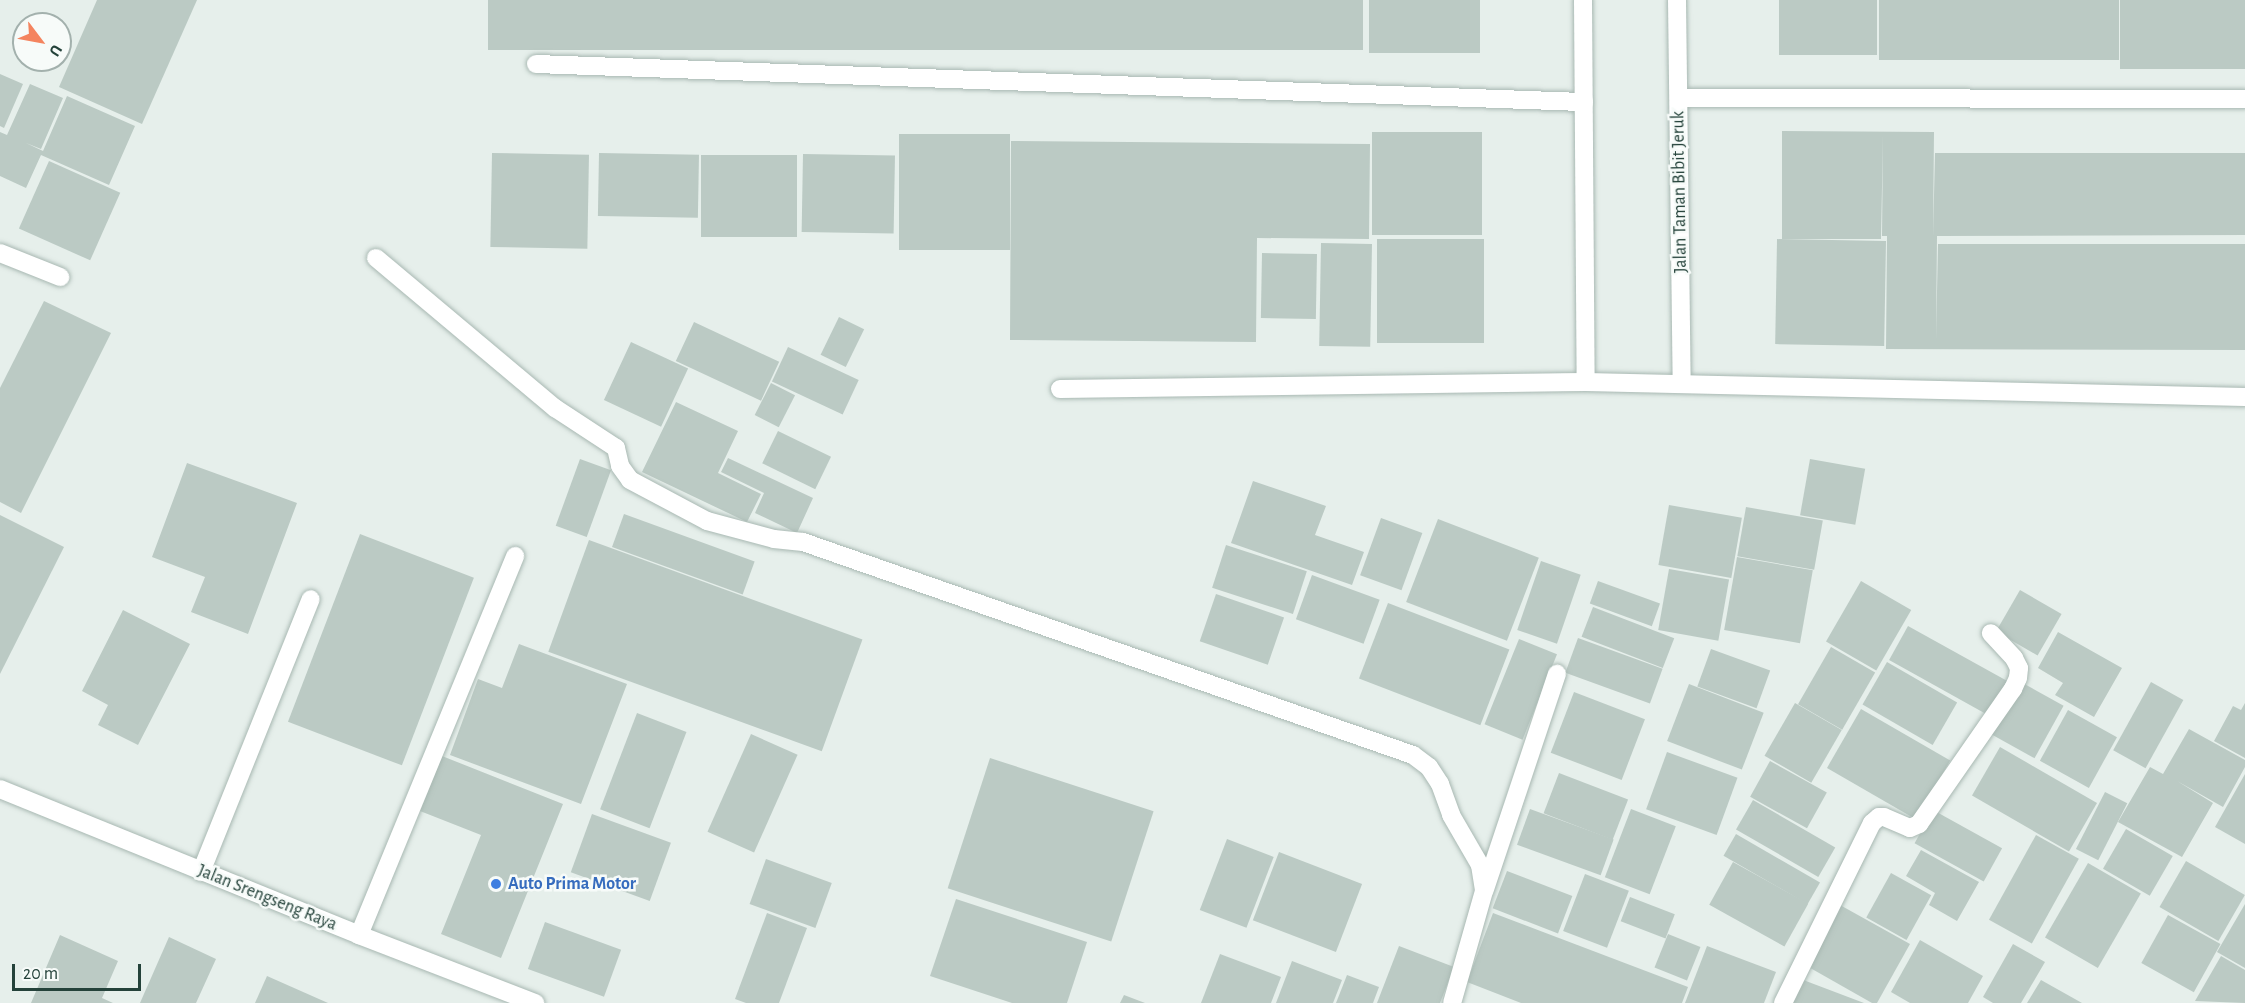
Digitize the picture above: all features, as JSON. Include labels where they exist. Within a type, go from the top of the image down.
[{"type":"street","points":[[1583,0],[1586,382]]},
{"type":"street","name":"Jalan Taman Bibit Jeruk","points":[[1677,0],[1682,384]]},
{"type":"street","points":[[536,64],[1584,102]]},
{"type":"street","points":[[1679,98],[2245,99]]},
{"type":"street","points":[[0,253],[60,277]]},
{"type":"street","points":[[376,258],[555,408],[616,448],[620,466],[630,480],[707,521],[774,538],[803,542],[1413,755],[1429,767],[1440,784],[1451,815],[1480,865],[1484,891]]},
{"type":"street","points":[[1060,389],[1586,382],[2245,397]]},
{"type":"street","points":[[359,935],[515,556]]},
{"type":"street","points":[[201,872],[311,599]]},
{"type":"street","points":[[1783,1003],[1872,823],[1879,817],[1884,817],[1910,828],[1919,824],[2013,689],[2019,668],[2014,658],[1991,633]]},
{"type":"street","points":[[1452,1003],[1484,891],[1557,674]]},
{"type":"street","name":"Jalan Srengseng Raya","points":[[0,789],[524,1001]]},
{"type":"building","points":[[97,0],[197,0],[142,124],[59,87],[66,72],[72,72],[72,57]]},
{"type":"building","points":[[488,0],[1363,0],[1363,50],[488,50]]},
{"type":"building","points":[[1369,0],[1480,0],[1480,53],[1369,53]]},
{"type":"building","points":[[1779,0],[1877,0],[1877,55],[1779,55]]},
{"type":"building","points":[[1879,0],[2119,0],[2119,60],[1879,60]]},
{"type":"building","points":[[2120,0],[2245,0],[2245,69],[2120,69]]},
{"type":"building","points":[[0,74],[23,84],[4,128],[0,126]]},
{"type":"building","points":[[30,84],[63,98],[41,149],[26,143],[43,151],[67,96],[135,126],[109,185],[41,155],[26,188],[0,176],[0,132],[7,135]]},
{"type":"building","points":[[1782,131],[1934,132],[1933,237],[1935,153],[2245,153],[2245,235],[1937,236],[1936,340],[1938,244],[2245,244],[2245,350],[1886,349],[1887,236],[1882,236],[1883,135],[1881,239],[1782,239]]},
{"type":"building","points":[[1372,132],[1482,132],[1482,235],[1372,235]]},
{"type":"building","points":[[899,134],[1010,134],[1010,250],[899,250]]},
{"type":"building","points":[[1011,141],[1370,144],[1369,239],[1257,238],[1256,342],[1010,340]]},
{"type":"building","points":[[492,153],[589,155],[587,249],[490,247]]},
{"type":"building","points":[[599,153],[699,155],[698,218],[598,216]]},
{"type":"building","points":[[803,154],[895,156],[894,234],[802,232]]},
{"type":"building","points":[[701,155],[797,155],[797,237],[701,237]]},
{"type":"building","points":[[49,161],[120,193],[90,260],[19,229]]},
{"type":"building","points":[[1377,239],[1484,239],[1484,343],[1377,343]]},
{"type":"building","points":[[1777,239],[1886,241],[1884,346],[1775,344]]},
{"type":"building","points":[[1321,243],[1372,244],[1370,347],[1319,346]]},
{"type":"building","points":[[1262,253],[1317,254],[1316,319],[1261,318]]},
{"type":"building","points":[[44,301],[111,333],[21,513],[0,502],[0,388]]},
{"type":"building","points":[[839,317],[864,329],[846,367],[821,355]]},
{"type":"building","points":[[694,322],[779,362],[761,401],[676,361]]},
{"type":"building","points":[[631,342],[688,369],[661,427],[604,400]]},
{"type":"building","points":[[788,347],[859,380],[843,414],[772,381]]},
{"type":"building","points":[[771,383],[795,395],[779,427],[755,415]]},
{"type":"building","points":[[676,402],[738,431],[718,473],[761,494],[747,522],[642,472]]},
{"type":"building","points":[[778,431],[831,457],[815,489],[762,463]]},
{"type":"building","points":[[728,458],[813,498],[797,533],[755,513],[764,493],[721,472]]},
{"type":"building","points":[[580,459],[611,470],[587,537],[556,526]]},
{"type":"building","points":[[1810,459],[1865,469],[1855,525],[1800,515]]},
{"type":"building","points":[[187,463],[297,503],[248,634],[191,612],[205,577],[152,557]]},
{"type":"building","points":[[1253,481],[1326,506],[1315,535],[1364,552],[1352,585],[1231,543]]},
{"type":"building","points":[[1669,505],[1742,518],[1731,578],[1658,565]]},
{"type":"building","points":[[1746,507],[1823,521],[1814,570],[1737,556]]},
{"type":"building","points":[[624,514],[755,562],[743,594],[612,547]]},
{"type":"building","points":[[0,515],[64,547],[0,674]]},
{"type":"building","points":[[1381,518],[1422,533],[1401,590],[1360,575]]},
{"type":"building","points":[[1438,519],[1539,558],[1507,641],[1406,602]]},
{"type":"building","points":[[360,534],[474,578],[402,765],[288,722]]},
{"type":"building","points":[[589,540],[862,640],[822,751],[548,652]]},
{"type":"building","points":[[1226,545],[1307,571],[1293,614],[1212,588]]},
{"type":"building","points":[[1737,557],[1813,570],[1800,643],[1724,630]]},
{"type":"building","points":[[1541,561],[1581,575],[1557,644],[1517,630]]},
{"type":"building","points":[[1669,569],[1729,580],[1718,641],[1658,630]]},
{"type":"building","points":[[1312,575],[1380,600],[1364,644],[1296,619]]},
{"type":"building","points":[[1598,581],[1660,604],[1652,626],[1590,604]]},
{"type":"building","points":[[1861,581],[1911,610],[1876,671],[1826,642]]},
{"type":"building","points":[[2020,590],[2062,614],[2038,656],[1996,632]]},
{"type":"building","points":[[1216,594],[1284,617],[1268,665],[1200,641]]},
{"type":"building","points":[[1388,603],[1509,650],[1480,725],[1359,679]]},
{"type":"building","points":[[1593,607],[1674,638],[1663,668],[1582,637]]},
{"type":"building","points":[[123,610],[190,644],[138,745],[98,725],[108,705],[82,691]]},
{"type":"building","points":[[1908,626],[2008,681],[1989,715],[1889,660]]},
{"type":"building","points":[[2058,632],[2122,668],[2094,717],[2055,695],[2063,683],[2038,668]]},
{"type":"building","points":[[1578,638],[1663,669],[1650,704],[1565,673]]},
{"type":"building","points":[[1519,639],[1557,654],[1523,740],[1485,724]]},
{"type":"building","points":[[519,644],[627,684],[581,804],[450,755],[478,679],[502,688]]},
{"type":"building","points":[[1831,647],[1875,672],[1842,730],[1798,704]]},
{"type":"building","points":[[1711,649],[1770,671],[1757,708],[1697,687]]},
{"type":"building","points":[[1887,662],[1957,702],[1933,745],[1862,704]]},
{"type":"building","points":[[2019,681],[2064,706],[2035,758],[1990,733]]},
{"type":"building","points":[[2151,682],[2183,700],[2146,768],[2113,750]]},
{"type":"building","points":[[1689,684],[1764,713],[1742,770],[1667,741]]},
{"type":"building","points":[[1574,692],[1645,719],[1622,780],[1551,753]]},
{"type":"building","points":[[1795,703],[1842,730],[1811,783],[1764,756]]},
{"type":"building","points":[[2245,703],[2245,758],[2214,741],[2233,706],[2241,710]]},
{"type":"building","points":[[1861,709],[1950,760],[1916,819],[1827,768]]},
{"type":"building","points":[[2068,710],[2117,737],[2089,788],[2040,761]]},
{"type":"building","points":[[637,713],[686,732],[650,828],[600,809]]},
{"type":"building","points":[[2189,729],[2245,760],[2245,767],[2223,807],[2177,781],[2213,803],[2182,857],[2118,822],[2150,767],[2163,774]]},
{"type":"building","points":[[751,734],[798,755],[754,852],[707,832]]},
{"type":"building","points":[[2000,747],[2097,803],[2069,851],[1972,795]]},
{"type":"building","points":[[1667,752],[1737,778],[1717,835],[1646,809]]},
{"type":"building","name":"Auto Prima Motor","points":[[442,756],[563,804],[501,958],[441,934],[481,835],[420,811]]},
{"type":"building","points":[[990,758],[1154,811],[1111,941],[948,888]]},
{"type":"building","points":[[1770,761],[1827,793],[1807,828],[1750,797]]},
{"type":"building","points":[[1559,773],[1628,800],[1613,840],[1544,813]]},
{"type":"building","points":[[2245,774],[2245,844],[2215,827]]},
{"type":"building","points":[[2105,792],[2127,803],[2098,860],[2076,849]]},
{"type":"building","points":[[1753,800],[1835,847],[1818,877],[1736,829]]},
{"type":"building","points":[[1530,809],[1614,839],[1601,875],[1517,845]]},
{"type":"building","points":[[1631,809],[1676,826],[1650,894],[1605,877]]},
{"type":"building","points":[[1933,810],[2002,848],[1984,882],[1915,843]]},
{"type":"building","points":[[592,814],[671,843],[650,901],[571,872]]},
{"type":"building","points":[[2126,829],[2173,856],[2150,896],[2103,869]]},
{"type":"building","points":[[1736,834],[1820,882],[1808,904],[1724,856]]},
{"type":"building","points":[[2036,835],[2079,859],[2032,944],[1989,920]]},
{"type":"building","points":[[1227,839],[1274,857],[1246,928],[1200,910]]},
{"type":"building","points":[[1921,850],[1979,882],[1957,921],[1929,905],[1935,893],[1906,876]]},
{"type":"building","points":[[1279,852],[1362,884],[1336,952],[1253,920]]},
{"type":"building","points":[[766,859],[832,883],[815,928],[750,904]]},
{"type":"building","points":[[2186,861],[2245,895],[2218,941],[2160,907]]},
{"type":"building","points":[[1733,862],[1808,904],[1784,947],[1709,905]]},
{"type":"building","points":[[2088,863],[2141,894],[2098,968],[2045,937]]},
{"type":"building","points":[[1507,871],[1572,896],[1558,933],[1493,908]]},
{"type":"building","points":[[1891,873],[1931,895],[1907,940],[1866,918]]},
{"type":"building","points":[[1585,874],[1629,891],[1607,948],[1563,931]]},
{"type":"building","points":[[1630,897],[1675,914],[1665,938],[1621,921]]},
{"type":"building","points":[[956,899],[1087,942],[1067,1003],[1012,1003],[930,976]]},
{"type":"building","points":[[2245,904],[2245,968],[2217,952]]},
{"type":"building","points":[[1840,905],[1910,944],[1877,1003],[1872,1003],[1805,965]]},
{"type":"building","points":[[767,913],[807,928],[779,1003],[746,1003],[735,999]]},
{"type":"building","points":[[1493,913],[1688,987],[1682,1003],[1521,1003],[1467,982]]},
{"type":"building","points":[[2168,915],[2220,944],[2194,992],[2141,963]]},
{"type":"building","points":[[545,922],[621,950],[604,997],[528,969]]},
{"type":"building","points":[[1668,934],[1700,947],[1687,980],[1655,967]]},
{"type":"building","points":[[60,935],[118,961],[102,998],[113,1003],[31,1003]]},
{"type":"building","points":[[169,937],[216,959],[196,1003],[140,1003]]},
{"type":"building","points":[[1920,940],[1983,976],[1968,1003],[1910,1003],[1891,992]]},
{"type":"building","points":[[2013,944],[2045,962],[2021,1003],[1993,1003],[1983,997]]},
{"type":"building","points":[[1399,946],[1454,967],[1440,1003],[1377,1003]]},
{"type":"building","points":[[1707,946],[1776,972],[1764,1003],[1685,1003]]},
{"type":"building","points":[[1220,954],[1281,977],[1271,1003],[1201,1003]]},
{"type":"building","points":[[2221,956],[2245,970],[2245,1003],[2195,1001]]},
{"type":"building","points":[[1292,961],[1342,980],[1333,1003],[1276,1003]]},
{"type":"building","points":[[1347,975],[1379,987],[1373,1003],[1336,1003]]},
{"type":"building","points":[[267,976],[328,1003],[255,1003]]},
{"type":"building","points":[[1798,978],[1864,1003],[1789,1003]]},
{"type":"building","points":[[2041,980],[2082,1003],[2027,1003]]},
{"type":"building","points":[[1124,995],[1145,1003],[1120,1003]]},
{"type":"place","name":"Auto Prima Motor","points":[[496,884]]}]
